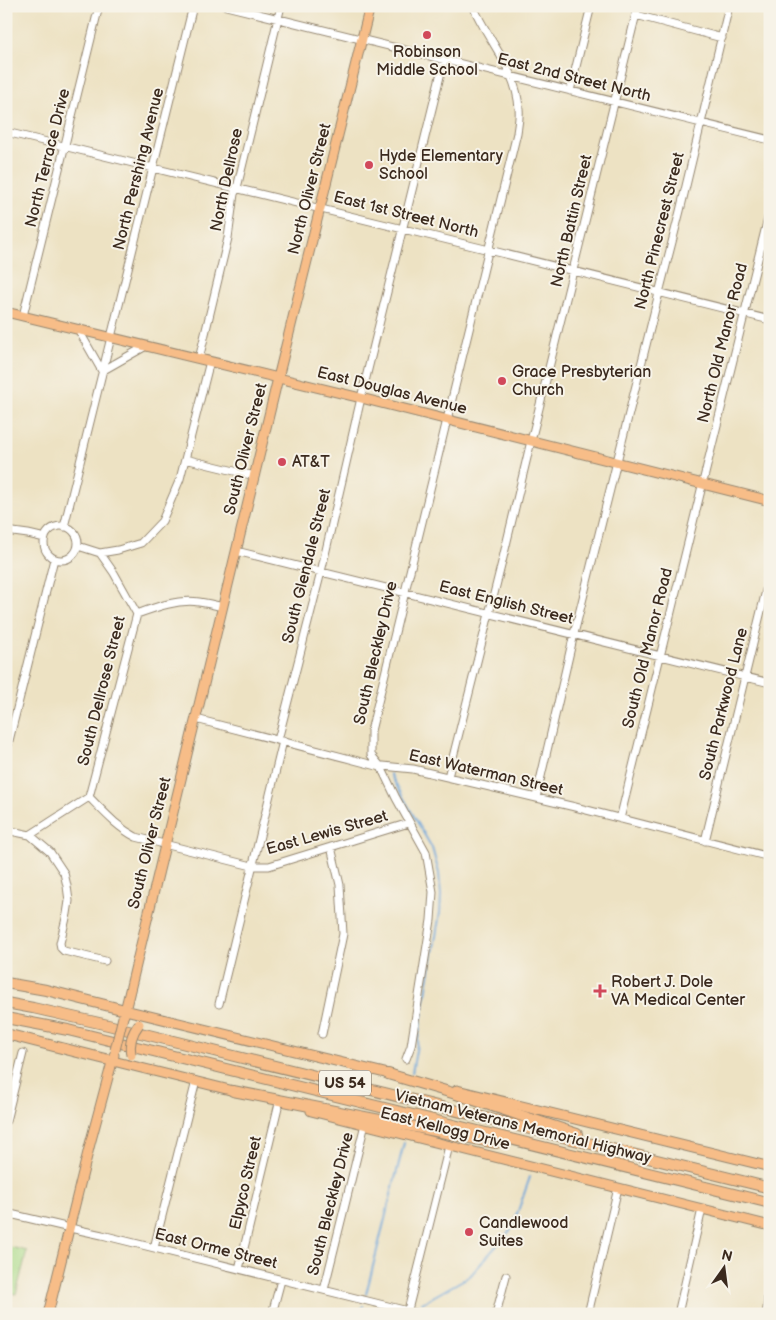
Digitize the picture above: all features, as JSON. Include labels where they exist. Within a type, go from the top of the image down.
[{"type":"highway","points":[[6,983],[46,990],[124,1014]]},
{"type":"highway","name":"Vietnam Veterans Memorial Highway","points":[[6,1003],[108,1025],[770,1188]]},
{"type":"highway","name":"Vietnam Veterans Memorial Highway","points":[[6,1018],[77,1032],[770,1204]]},
{"type":"highway","points":[[6,1034],[114,1056]]},
{"type":"highway","points":[[388,1074],[683,1167]]},
{"type":"highway","points":[[233,1090],[627,1168]]},
{"type":"main road","name":"North Oliver Street","points":[[278,378],[370,6]]},
{"type":"main road","name":"East Douglas Avenue","points":[[6,312],[361,398],[770,501]]},
{"type":"main road","name":"South Oliver Street","points":[[48,1314],[114,1056],[278,378]]},
{"type":"main road","points":[[124,1014],[156,1017],[770,1167]]},
{"type":"main road","points":[[143,1067],[131,1055],[130,1044],[139,1024],[156,1017]]},
{"type":"main road","name":"East Kellogg Drive","points":[[114,1056],[143,1067],[279,1103],[767,1224]]},
{"type":"street","points":[[6,10],[7,6]]},
{"type":"street","name":"North Terrace Drive","points":[[23,316],[99,6]]},
{"type":"street","name":"North Pershing Avenue","points":[[64,526],[193,6]]},
{"type":"street","name":"East 2nd Street North","points":[[226,6],[770,140]]},
{"type":"street","name":"North Dellrose","points":[[199,359],[228,238],[234,194],[281,6]]},
{"type":"street","name":"South Bleckley Drive","points":[[406,1059],[411,1046],[431,920],[433,892],[426,852],[381,767],[370,755],[371,731],[517,133],[520,111],[517,92],[500,53],[473,6]]},
{"type":"street","points":[[570,91],[591,6]]},
{"type":"street","name":"North Battin Street","points":[[448,778],[638,6]]},
{"type":"street","name":"North Pinecrest Street","points":[[536,798],[574,634],[680,211],[729,6]]},
{"type":"street","points":[[636,15],[722,38]]},
{"type":"street","name":"South Glendale Street","points":[[219,1004],[361,398],[444,60]]},
{"type":"street","name":"East 1st Street North","points":[[6,132],[770,320]]},
{"type":"street","name":"North Old Manor Road","points":[[702,483],[770,210]]},
{"type":"street","points":[[78,329],[102,370],[146,346]]},
{"type":"street","points":[[78,546],[100,552],[118,550],[141,543],[162,521],[180,479],[210,361]]},
{"type":"street","points":[[185,458],[255,476]]},
{"type":"street","name":"South Old Manor Road","points":[[620,819],[702,483]]},
{"type":"street","points":[[64,526],[72,530],[76,535],[78,546],[74,555],[69,559],[54,559],[45,549],[45,538],[48,531],[64,526]]},
{"type":"street","points":[[6,531],[45,538]]},
{"type":"street","name":"East English Street","points":[[236,551],[770,683]]},
{"type":"street","name":"South Dellrose Street","points":[[90,797],[136,614],[114,573],[100,552]]},
{"type":"street","points":[[6,753],[54,559]]},
{"type":"street","name":"South Parkwood Lane","points":[[704,841],[770,574]]},
{"type":"street","points":[[136,614],[180,602],[198,601],[223,607]]},
{"type":"street","name":"East Waterman Street","points":[[196,719],[381,767],[413,769],[770,857]]},
{"type":"street","points":[[30,835],[90,797]]},
{"type":"street","name":"East Lewis Street","points":[[90,797],[113,822],[136,837],[252,866],[269,866],[410,823]]},
{"type":"street","points":[[6,830],[30,835],[50,852],[64,873],[68,886],[69,901],[60,943],[61,948],[64,951],[105,961]]},
{"type":"street","points":[[322,1034],[343,934],[340,885],[331,848]]},
{"type":"street","points":[[6,1121],[23,1053]]},
{"type":"street","points":[[154,1248],[196,1081]]},
{"type":"street","name":"Elpyco Street","points":[[239,1269],[279,1103]]},
{"type":"street","name":"South Bleckley Drive","points":[[324,1290],[365,1124]]},
{"type":"street","points":[[408,1312],[450,1146]]},
{"type":"street","points":[[588,1314],[618,1188]]},
{"type":"street","points":[[678,1314],[702,1209]]},
{"type":"street","name":"East Orme Street","points":[[6,1213],[420,1314]]},
{"type":"street","points":[[496,1314],[506,1276]]},
{"type":"street","name":"South Bleckley Drive","points":[[272,1314],[281,1280]]},
{"type":"street","points":[[768,1309],[767,1293],[770,1282]]},
{"type":"green space","points":[[6,1246],[27,1251],[16,1294],[6,1292]]},
{"type":"waterway","points":[[390,774],[432,848],[439,873],[441,895],[440,913],[412,1073]]},
{"type":"waterway","points":[[366,1294],[404,1143]]},
{"type":"waterway","points":[[422,1303],[470,1276],[512,1228],[530,1177]]},
{"type":"waterway","points":[[361,1314],[363,1306]]},
{"type":"place","name":"Robinson Middle School","points":[[427,35]]},
{"type":"place","name":"Hyde Elementary School","points":[[369,165]]},
{"type":"place","name":"Grace Presbyterian Church","points":[[502,381]]},
{"type":"place","name":"AT&T","points":[[282,462]]},
{"type":"place","name":"Robert J. Dole VA Medical Center","points":[[600,991]]},
{"type":"place","name":"Candlewood Suites","points":[[469,1232]]}]
